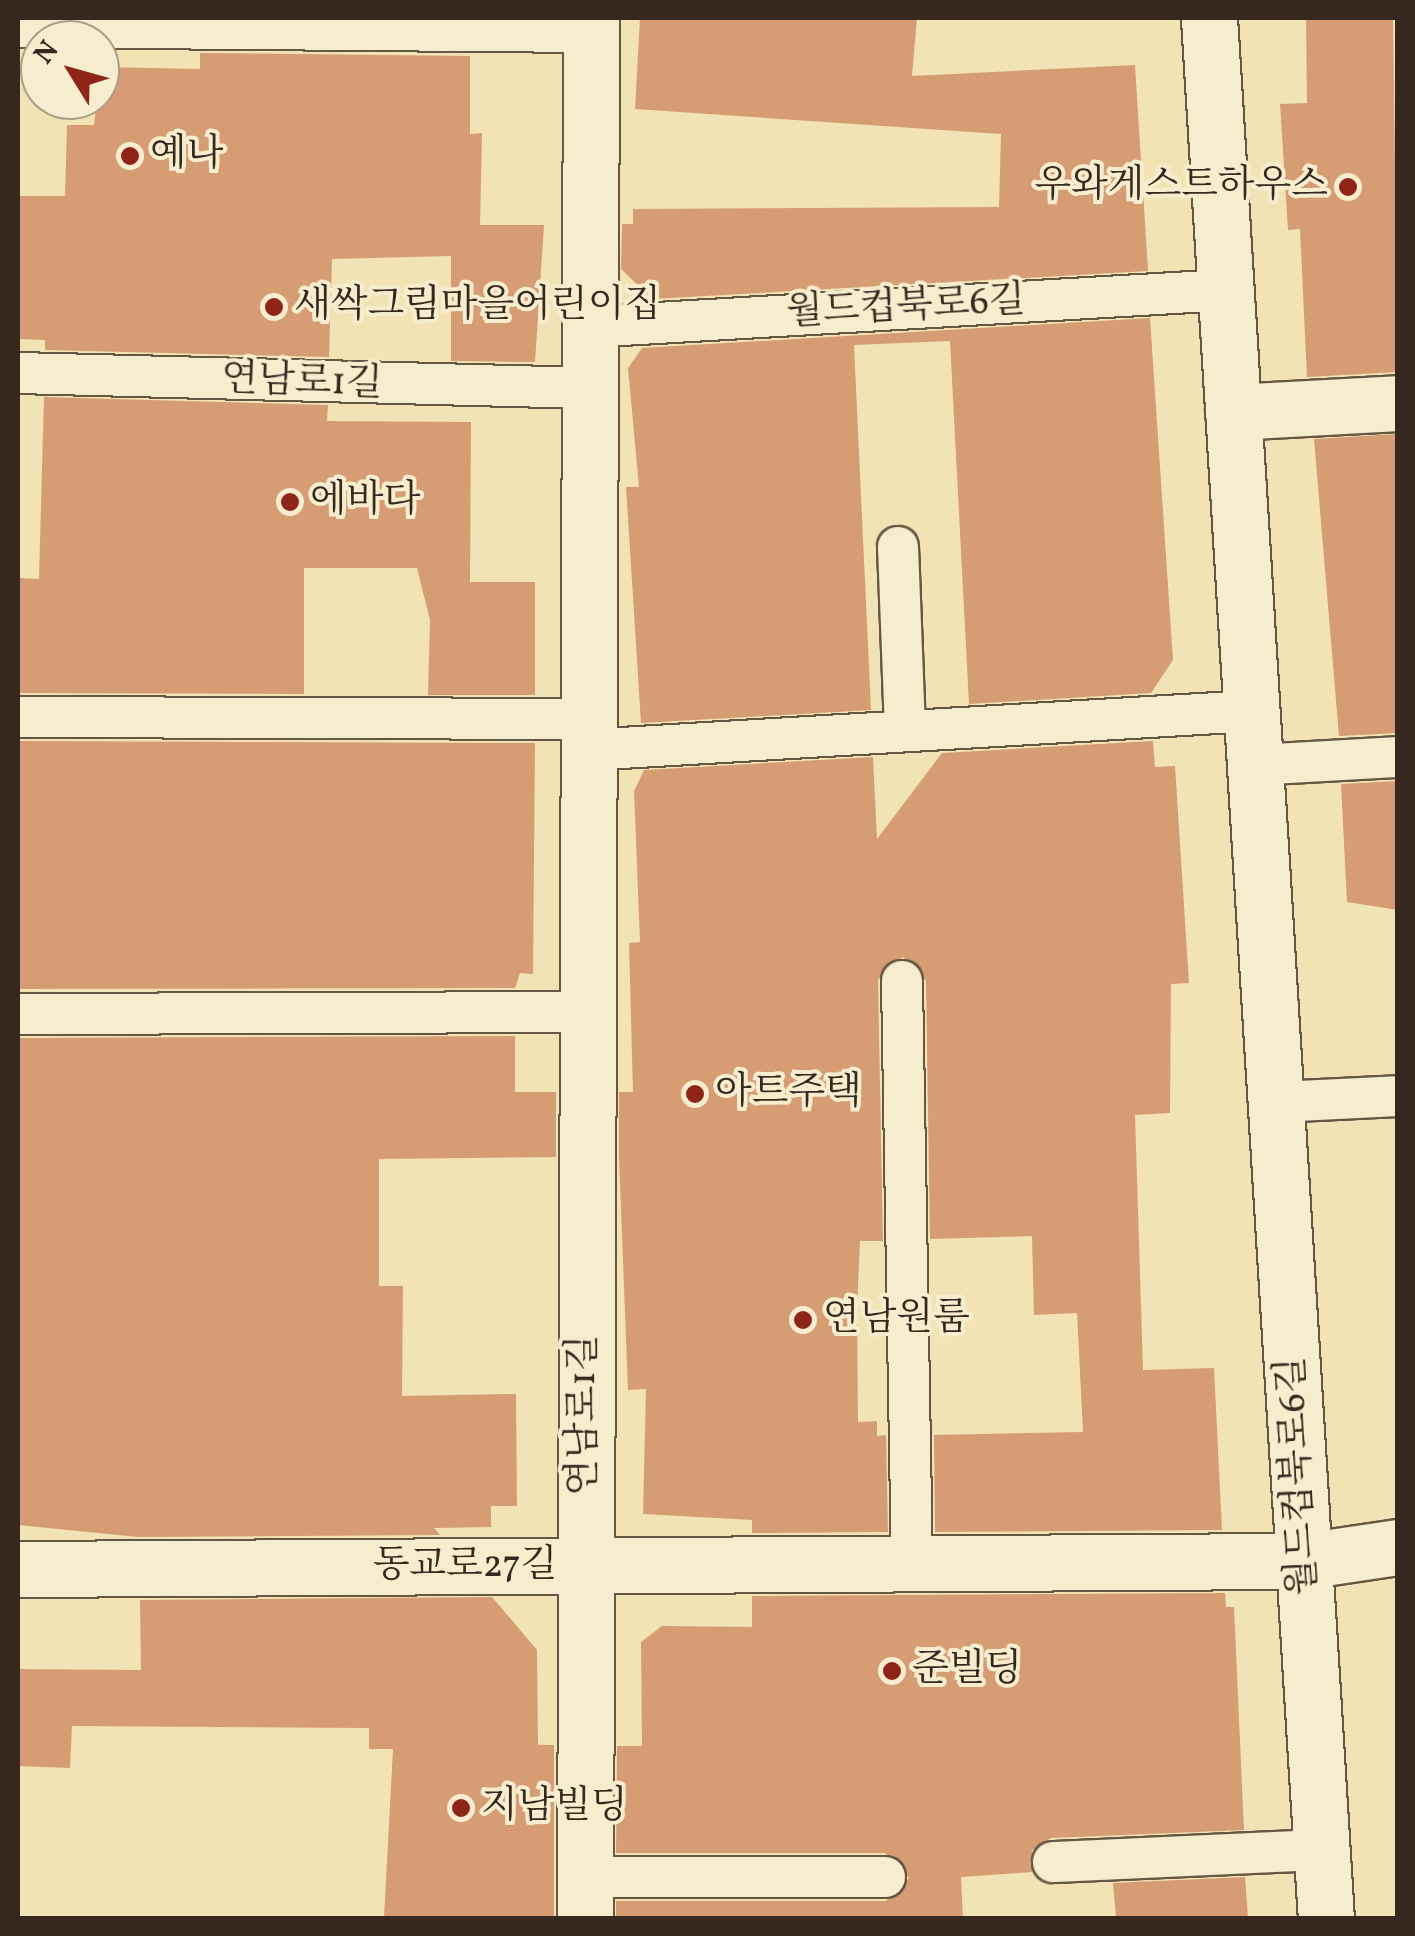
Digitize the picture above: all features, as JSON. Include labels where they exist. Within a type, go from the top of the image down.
[{"type":"street","name":"월드컵북로6길","points":[[1208,18],[1326,1918]]},
{"type":"street","name":"연남로1길","points":[[585,1898],[587,388],[592,25]]},
{"type":"street","points":[[1233,412],[1398,403]]},
{"type":"street","name":"동교로27길","points":[[18,1568],[1304,1562],[1398,1547]]},
{"type":"lane","name":"연남로1길","points":[[18,27],[592,25]]},
{"type":"lane","name":"월드컵북로6길","points":[[588,327],[1225,290]]},
{"type":"lane","name":"연남로1길","points":[[18,373],[587,388]]},
{"type":"lane","points":[[898,546],[905,730]]},
{"type":"lane","points":[[18,716],[587,734],[905,730],[1252,711]]},
{"type":"lane","points":[[1255,765],[1398,757]]},
{"type":"lane","points":[[902,982],[912,1566]]},
{"type":"lane","points":[[18,1014],[588,1012]]},
{"type":"lane","points":[[1277,1102],[1398,1096]]},
{"type":"lane","points":[[1053,1862],[1321,1850]]},
{"type":"lane","name":"연남로1길","points":[[585,1898],[886,1877]]},
{"type":"building","points":[[640,18],[917,18],[912,76],[1135,65],[1148,271],[652,299],[621,269],[622,224],[633,224],[633,209],[999,207],[1001,134],[635,109]]},
{"type":"building","points":[[1306,18],[1393,18],[1398,372],[1307,377],[1300,229],[1288,230],[1280,104],[1307,103]]},
{"type":"building","points":[[200,53],[470,56],[470,134],[482,133],[480,225],[544,225],[535,362],[451,361],[451,256],[332,259],[329,357],[45,350],[45,340],[18,339],[18,196],[65,196],[67,125],[120,120],[120,67],[200,69]]},
{"type":"building","points":[[1150,318],[1173,660],[1151,693],[969,704],[950,341],[854,345],[871,710],[641,723],[626,487],[639,487],[628,368],[642,348]]},
{"type":"building","points":[[44,397],[328,405],[327,421],[471,422],[470,582],[535,582],[535,695],[428,695],[430,620],[417,568],[304,568],[304,694],[18,693],[18,578],[39,579]]},
{"type":"building","points":[[1398,434],[1398,733],[1339,736],[1314,439]]},
{"type":"building","points":[[20,741],[535,743],[533,974],[520,973],[515,988],[18,989]]},
{"type":"building","points":[[1153,741],[1155,767],[1175,766],[1189,983],[1171,984],[1170,1113],[1135,1115],[1143,1370],[1214,1368],[1222,1530],[935,1532],[934,1435],[1083,1432],[1077,1313],[1034,1315],[1032,1236],[930,1239],[926,981],[903,957],[878,980],[883,1241],[860,1241],[857,1310],[858,1422],[877,1421],[877,1436],[886,1435],[888,1532],[752,1533],[752,1520],[643,1514],[646,1389],[628,1390],[619,1092],[633,1092],[629,943],[640,942],[634,791],[644,770],[873,757],[877,839],[942,753]]},
{"type":"building","points":[[1398,781],[1398,910],[1347,902],[1341,784]]},
{"type":"building","points":[[515,1036],[515,1092],[556,1092],[556,1157],[379,1159],[379,1286],[403,1286],[402,1396],[516,1394],[517,1506],[491,1506],[491,1527],[434,1528],[440,1535],[138,1537],[18,1525],[20,1038]]},
{"type":"building","points":[[1225,1593],[1226,1607],[1234,1607],[1244,1830],[1051,1838],[1032,1850],[1032,1872],[961,1877],[963,1918],[616,1917],[616,1901],[886,1901],[909,1878],[885,1853],[616,1853],[617,1746],[642,1746],[641,1642],[662,1626],[752,1627],[752,1596]]},
{"type":"building","name":"지남빌딩","points":[[492,1597],[537,1650],[538,1745],[554,1745],[554,1917],[384,1918],[393,1749],[369,1749],[369,1728],[72,1726],[70,1768],[18,1766],[18,1669],[141,1670],[140,1600]]},
{"type":"building","points":[[1245,1877],[1248,1918],[1116,1918],[1113,1883]]},
{"type":"place","name":"예나","points":[[130,156]]},
{"type":"place","name":"우와게스트하우스","points":[[1348,187]]},
{"type":"place","name":"새싹그림마을어린이집","points":[[274,307]]},
{"type":"place","name":"에바다","points":[[290,502]]},
{"type":"place","name":"아트주택","points":[[695,1094]]},
{"type":"place","name":"연남원룸","points":[[803,1320]]},
{"type":"place","name":"준빌딩","points":[[892,1671]]},
{"type":"place","name":"지남빌딩","points":[[461,1808]]}]
